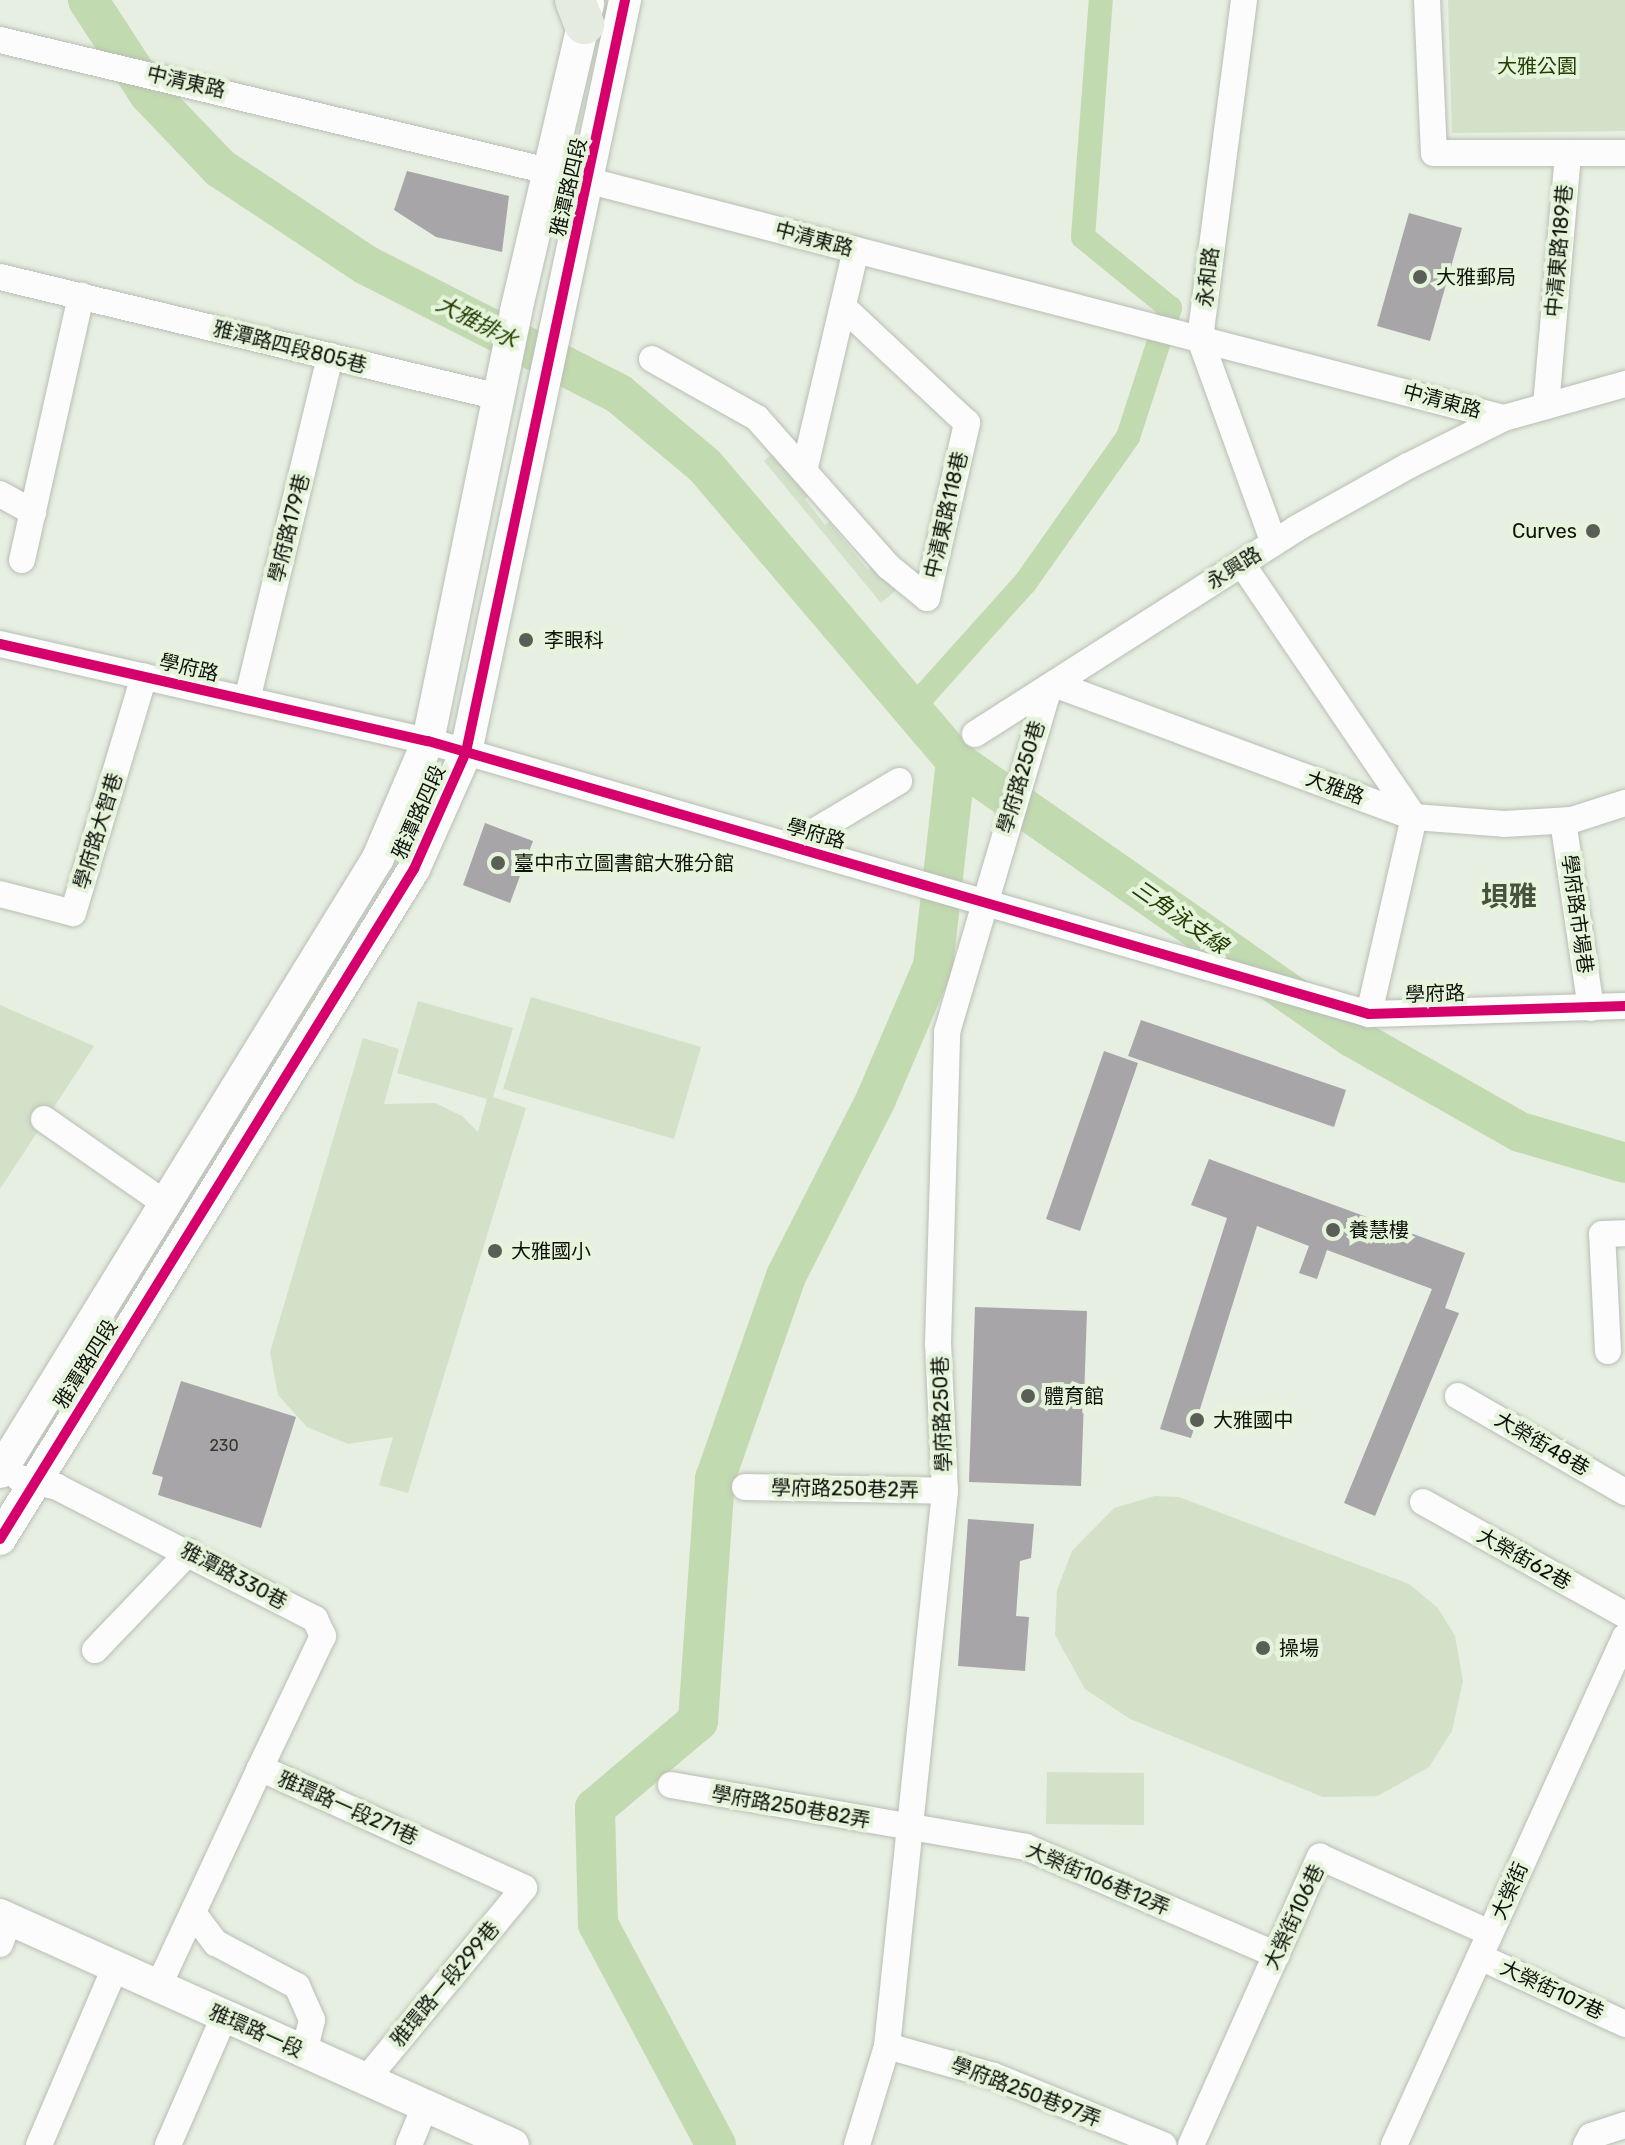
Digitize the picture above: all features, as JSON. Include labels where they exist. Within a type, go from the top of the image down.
[{"type":"street","name":"雅潭路四段","points":[[0,1539],[414,869],[466,752],[539,398],[590,181],[625,0]]},
{"type":"street","name":"永和路","points":[[1244,0],[1200,339],[1274,543]]},
{"type":"street","points":[[1427,0],[1434,153],[1625,153]]},
{"type":"street","name":"雅潭路四段","points":[[0,1473],[378,858],[428,741],[516,311],[550,171],[583,8]]},
{"type":"street","name":"中清東路","points":[[0,40],[207,86],[590,181],[1504,418],[1625,384]]},
{"type":"street","name":"中清東路189巷","points":[[1546,406],[1568,153]]},
{"type":"street","points":[[805,467],[856,250]]},
{"type":"street","name":"雅潭路四段805巷","points":[[0,277],[330,356],[500,389]]},
{"type":"street","points":[[22,560],[81,296]]},
{"type":"street","name":"中清東路118巷","points":[[652,359],[757,418],[805,467],[889,567],[927,598],[967,423],[843,307]]},
{"type":"street","name":"學府路179巷","points":[[247,700],[330,356]]},
{"type":"street","name":"永興路","points":[[975,734],[1274,543],[1504,418]]},
{"type":"street","points":[[0,494],[33,512]]},
{"type":"street","points":[[1242,564],[1414,817],[1369,1014]]},
{"type":"street","name":"學府路","points":[[0,644],[428,741],[1369,1014],[1625,1006]]},
{"type":"street","name":"學府路大智巷","points":[[0,894],[73,913],[144,676]]},
{"type":"street","name":"學府路250巷","points":[[857,2145],[887,2046],[945,1491],[938,1343],[947,1032],[982,902],[1051,687]]},
{"type":"street","name":"大雅路","points":[[1051,687],[1414,817],[1563,821],[1625,803]]},
{"type":"street","points":[[790,846],[899,781]]},
{"type":"street","name":"學府路市場巷","points":[[1563,821],[1591,1008]]},
{"type":"street","points":[[44,1119],[166,1204]]},
{"type":"street","points":[[1608,1351],[1602,1234],[1625,1233]]},
{"type":"street","name":"大榮街48巷","points":[[1458,1396],[1625,1492]]},
{"type":"street","name":"雅潭路330巷","points":[[0,1473],[57,1487],[315,1619],[323,1636],[260,1768]]},
{"type":"street","name":"學府路250巷2弄","points":[[745,1487],[945,1491]]},
{"type":"street","name":"大榮街62巷","points":[[1423,1502],[1625,1615]]},
{"type":"street","points":[[95,1650],[189,1552]]},
{"type":"street","name":"大榮街","points":[[1394,2145],[1625,1637]]},
{"type":"street","name":"雅環路一段271巷","points":[[158,1987],[260,1768],[524,1888]]},
{"type":"street","name":"學府路250巷82弄","points":[[671,1785],[912,1828]]},
{"type":"street","name":"大榮街106巷12弄","points":[[912,1828],[1026,1847],[1277,1955]]},
{"type":"street","name":"大榮街106巷","points":[[1191,2145],[1320,1857],[1485,1945]]},
{"type":"street","name":"雅環路一段299巷","points":[[366,2080],[524,1888]]},
{"type":"street","points":[[193,1913],[216,1943],[297,1986],[312,2020],[304,2052]]},
{"type":"street","name":"雅環路一段","points":[[3,1926],[115,1968],[513,2145]]},
{"type":"street","name":"大榮街107巷","points":[[1485,1945],[1625,2024]]},
{"type":"street","points":[[39,2145],[115,1968]]},
{"type":"street","points":[[168,2145],[224,2017]]},
{"type":"street","name":"學府路250巷97弄","points":[[887,2046],[994,2076],[1163,2145]]},
{"type":"street","points":[[409,2145],[425,2106]]},
{"type":"street","points":[[1586,2145],[1591,2136],[1623,2121]]},
{"type":"green space","name":"大雅公園","points":[[1448,0],[1625,0],[1625,131],[1452,133]]},
{"type":"green space","points":[[781,445],[818,485],[805,499],[825,525],[829,522],[868,570],[881,560],[901,586],[881,603],[764,461]]},
{"type":"green space","points":[[531,997],[701,1047],[674,1139],[503,1089]]},
{"type":"green space","points":[[418,1001],[513,1028],[493,1097],[526,1108],[408,1493],[379,1485],[393,1437],[348,1444],[307,1427],[278,1395],[270,1352],[363,1038],[399,1049],[384,1104],[435,1103],[462,1116],[478,1132],[487,1099],[397,1073]]},
{"type":"green space","points":[[0,1005],[94,1046],[0,1189]]},
{"type":"green space","points":[[1155,1496],[1179,1497],[1409,1584],[1438,1608],[1455,1636],[1463,1681],[1452,1731],[1429,1767],[1378,1796],[1323,1797],[1130,1719],[1085,1689],[1055,1635],[1057,1590],[1072,1551],[1114,1508]]},
{"type":"green space","points":[[1047,1772],[1144,1773],[1144,1825],[1046,1824]]},
{"type":"building","points":[[407,171],[509,196],[502,252],[436,237],[394,210]]},
{"type":"building","name":"大雅郵局","points":[[1409,213],[1462,228],[1430,341],[1377,326]]},
{"type":"building","name":"臺中市立圖書館大雅分館","points":[[485,823],[533,841],[510,903],[463,885]]},
{"type":"building","points":[[1141,1020],[1346,1090],[1334,1127],[1128,1056]]},
{"type":"building","points":[[1104,1051],[1138,1063],[1080,1231],[1046,1219]]},
{"type":"building","points":[[1209,1159],[1465,1253],[1445,1308],[1459,1313],[1375,1516],[1344,1503],[1432,1289],[1327,1250],[1317,1279],[1299,1273],[1309,1246],[1257,1226],[1191,1438],[1160,1429],[1227,1218],[1191,1205]]},
{"type":"building","name":"體育館","points":[[975,1307],[1087,1311],[1081,1486],[969,1482]]},
{"type":"building","points":[[181,1381],[296,1417],[261,1528],[158,1495],[163,1477],[152,1474]]},
{"type":"building","points":[[968,1519],[1034,1524],[1031,1558],[1020,1561],[1016,1616],[1029,1617],[1025,1671],[958,1666]]},
{"type":"waterway","name":"大雅排水","points":[[88,0],[149,94],[220,168],[366,265],[619,394],[705,466],[956,761],[1352,1037],[1520,1132],[1625,1163]]},
{"type":"waterway","points":[[910,711],[1025,583],[1128,437],[1170,308],[1083,237],[1101,0]]},
{"type":"waterway","points":[[716,2145],[598,1924],[595,1808],[698,1721],[715,1479],[786,1276],[876,1099],[933,966],[956,761]]},
{"type":"cycle path","points":[[0,1539],[414,869],[466,752],[625,0]]},
{"type":"cycle path","points":[[0,644],[428,741],[1369,1014],[1625,1006]]},
{"type":"place","name":"大雅郵局","points":[[1420,277]]},
{"type":"place","name":"Curves","points":[[1593,531]]},
{"type":"place","name":"李眼科","points":[[526,640]]},
{"type":"place","name":"臺中市立圖書館大雅分館","points":[[498,863]]},
{"type":"place","name":"養慧樓","points":[[1333,1230]]},
{"type":"place","name":"大雅國小","points":[[495,1251]]},
{"type":"place","name":"體育館","points":[[1028,1396]]},
{"type":"place","name":"大雅國中","points":[[1197,1420]]},
{"type":"place","name":"操場","points":[[1263,1648]]},
{"type":"district","name":"垻雅","points":[[1509,897]]},
{"type":"water label","name":"三角泳支線","points":[[1180,917]]}]
